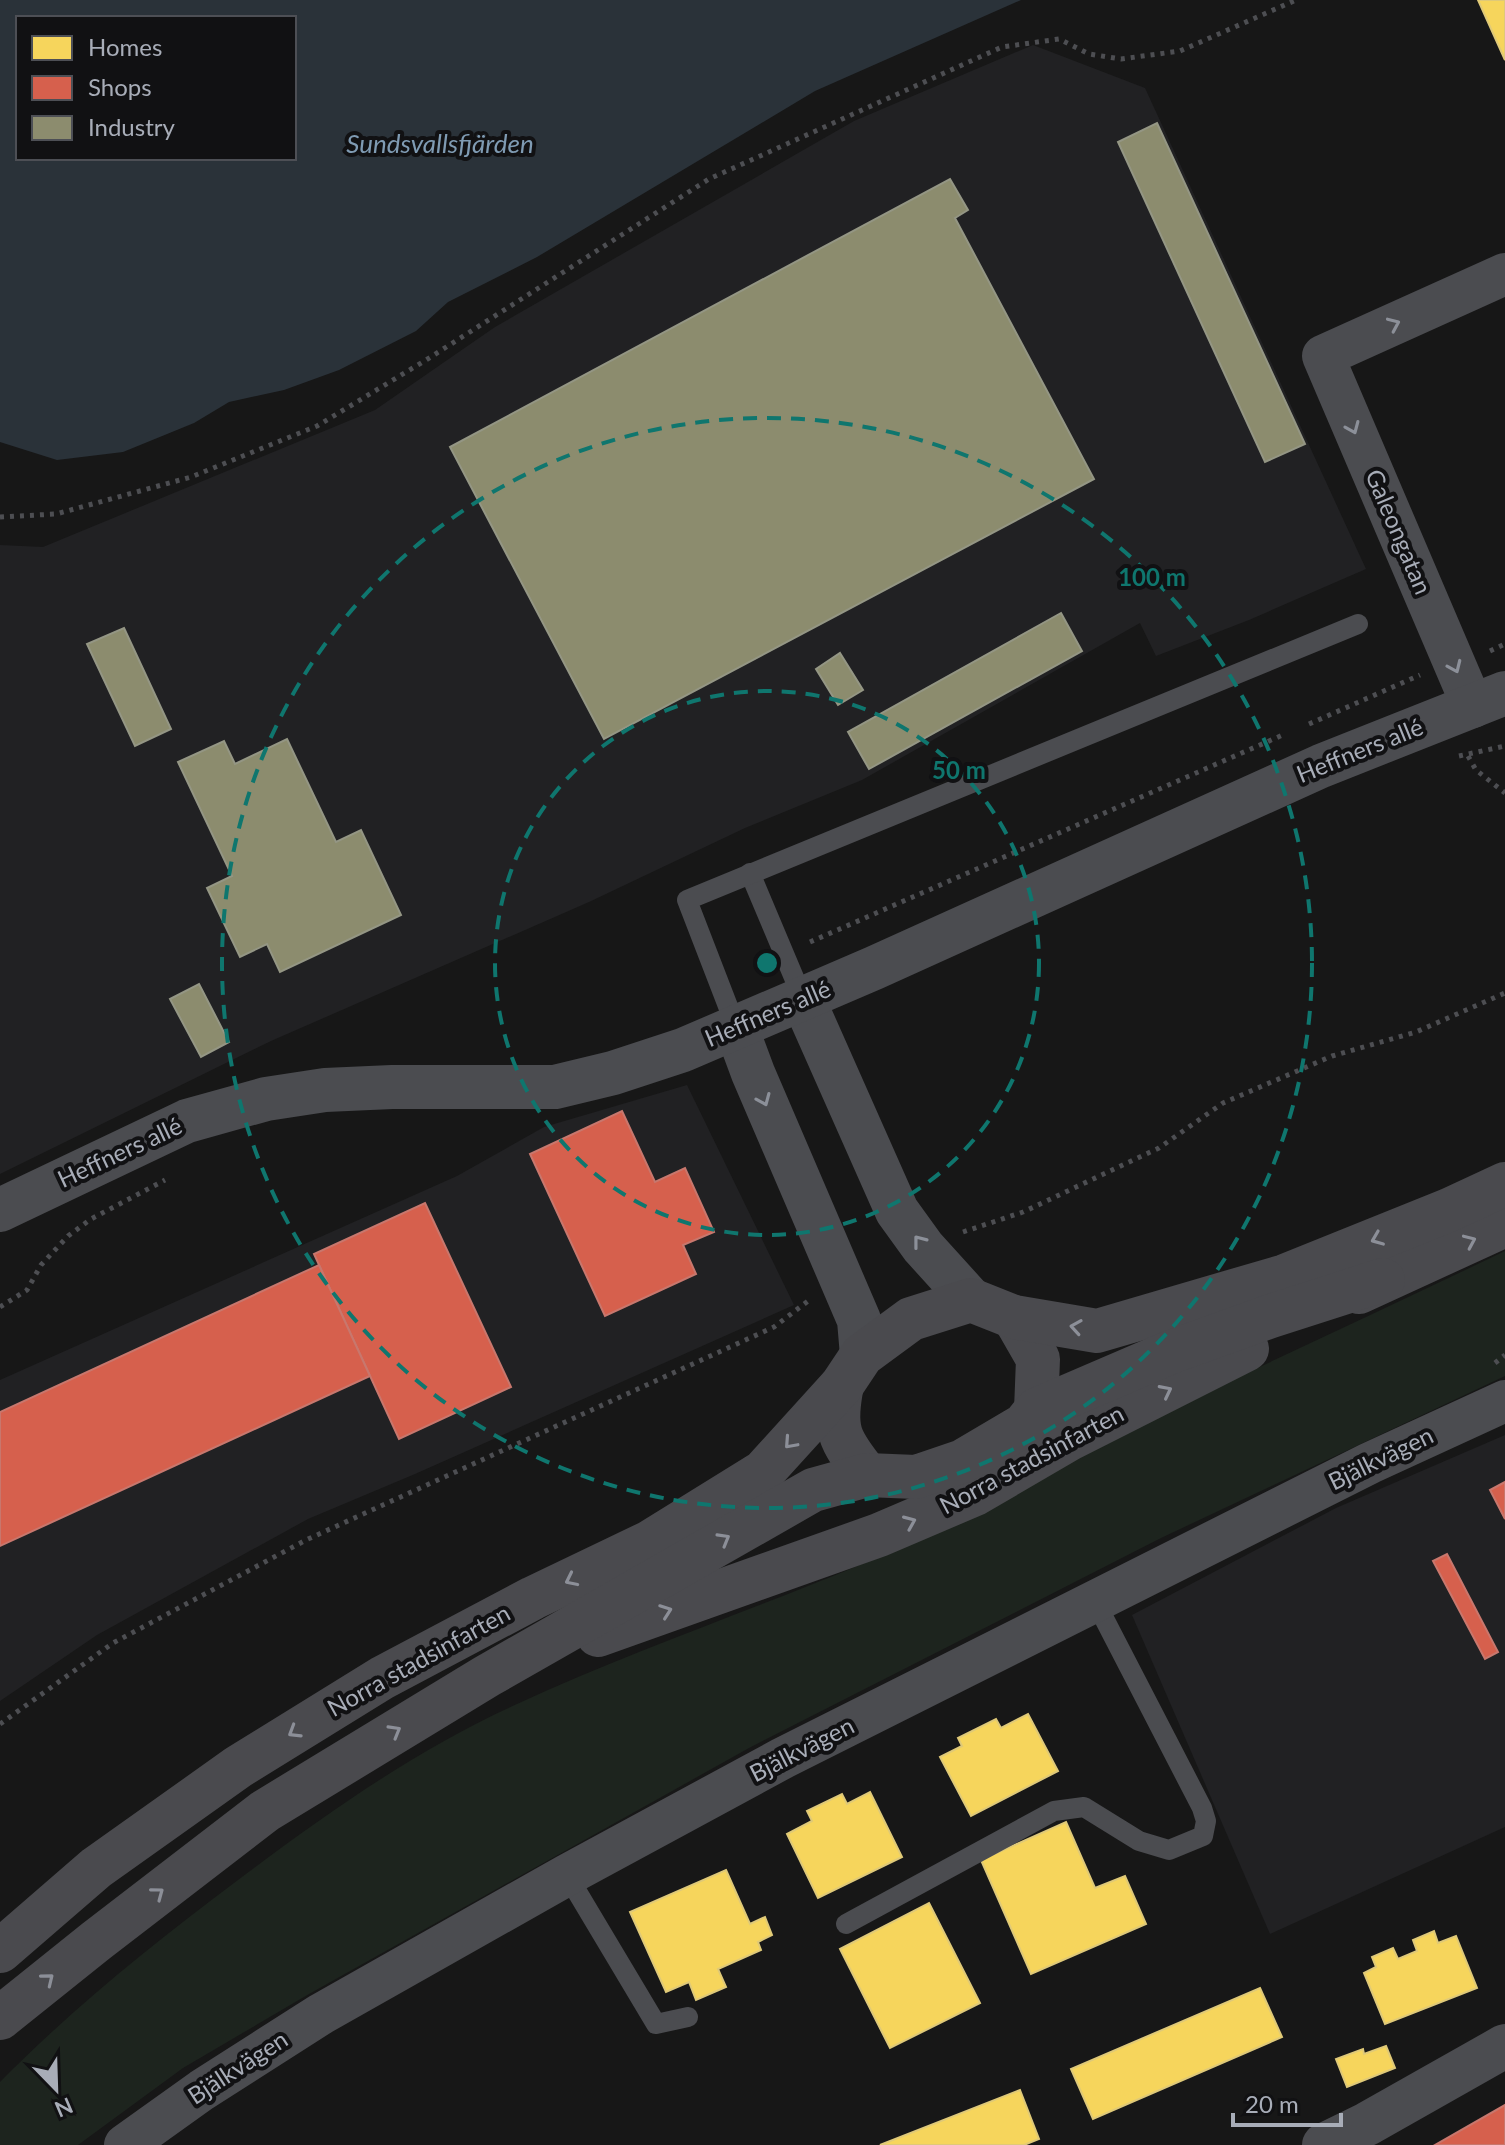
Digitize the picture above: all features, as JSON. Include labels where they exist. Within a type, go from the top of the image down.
[{"type":"main road","points":[[971,1300],[1014,1317],[1097,1331],[1285,1276],[1505,1184]]},
{"type":"main road","name":"Norra stadsinfarten","points":[[487,1676],[879,1535],[975,1494],[1071,1438],[1383,1280],[1505,1225]]},
{"type":"main road","name":"Norra stadsinfarten","points":[[0,2018],[265,1811],[487,1676],[813,1490],[867,1475],[916,1477],[963,1461],[1024,1425],[1036,1410],[1171,1352],[1383,1280]]},
{"type":"main road","name":"Norra stadsinfarten","points":[[0,1951],[96,1868],[251,1759],[382,1678],[533,1598],[650,1542],[763,1472],[852,1370],[911,1319],[971,1300]]},
{"type":"main road","name":"Norra stadsinfarten","points":[[1014,1317],[1038,1359],[1036,1410]]},
{"type":"main road","points":[[852,1370],[838,1408],[838,1433],[867,1475]]},
{"type":"street","name":"Galeongatan","points":[[1489,700],[1454,664],[1323,356],[1505,274]]},
{"type":"street","name":"Heffners allé","points":[[0,1210],[187,1121],[266,1099],[325,1090],[392,1087],[555,1087],[613,1073],[683,1050],[1321,766],[1489,700]]},
{"type":"street","points":[[803,999],[897,1211],[923,1247],[971,1300]]},
{"type":"street","points":[[736,1027],[859,1320],[852,1370]]},
{"type":"street","name":"Bjälkvägen","points":[[125,2145],[202,2090],[321,2014],[783,1758],[1370,1463],[1505,1401]]},
{"type":"street","points":[[1324,2145],[1505,2046]]},
{"type":"lane","points":[[736,1027],[687,900],[1358,624]]},
{"type":"lane","points":[[750,873],[803,999]]},
{"type":"lane","points":[[846,1924],[1054,1811],[1084,1807],[1139,1841],[1169,1850],[1203,1836],[1206,1821],[1202,1808],[1095,1601]]},
{"type":"lane","points":[[567,1875],[656,2024],[688,2017]]},
{"type":"path","points":[[0,517],[56,514],[191,477],[317,426],[709,179],[1002,47],[1059,39],[1089,54],[1121,59],[1180,51],[1296,0]]},
{"type":"path","points":[[1304,726],[1431,671],[1505,644]]},
{"type":"path","points":[[800,946],[1290,732]]},
{"type":"path","points":[[1468,756],[1476,770],[1505,793]]},
{"type":"path","points":[[963,1232],[1023,1212],[1159,1148],[1236,1097],[1332,1056],[1416,1032],[1505,993]]},
{"type":"path","points":[[0,1307],[27,1290],[41,1265],[68,1236],[91,1219],[167,1179]]},
{"type":"path","points":[[0,1724],[113,1643],[306,1540],[774,1327],[811,1299]]},
{"type":"shaded area","points":[[1033,45],[1145,88],[1366,569],[1156,656],[1140,623],[862,780],[745,828],[589,902],[271,1041],[0,1174],[0,545],[43,547],[375,410],[495,327],[854,121]]},
{"type":"shaded area","points":[[687,1085],[794,1305],[308,1519],[97,1635],[0,1701],[0,1380],[457,1176],[544,1127]]},
{"type":"shaded area","points":[[1505,1251],[1505,1376],[1161,1538],[749,1748],[309,1994],[183,2068],[78,2145],[0,2145],[0,2082],[56,2028],[115,1976],[207,1903],[373,1784],[443,1741],[575,1679],[926,1537],[999,1501],[1112,1438]]},
{"type":"shaded area","points":[[1505,1435],[1505,1827],[1270,1934],[1132,1615],[1336,1508]]},
{"type":"water","name":"Sundsvallsfjärden","points":[[0,0],[1021,0],[815,91],[537,257],[448,302],[416,331],[339,370],[284,390],[229,402],[194,423],[123,452],[57,460],[0,442]]},
{"type":"building: Homes","points":[[1478,0],[1505,0],[1505,60]]},
{"type":"building: Homes","points":[[1028,1714],[1058,1771],[971,1816],[940,1757],[962,1746],[958,1738],[996,1719],[1001,1728]]},
{"type":"building: Homes","points":[[870,1792],[902,1857],[818,1898],[787,1834],[812,1821],[807,1811],[842,1794],[847,1804]]},
{"type":"building: Homes","points":[[1066,1822],[1095,1888],[1125,1876],[1146,1924],[1031,1974],[981,1860]]},
{"type":"building: Homes","points":[[726,1870],[750,1924],[765,1917],[772,1935],[758,1942],[761,1950],[718,1969],[726,1987],[696,2000],[689,1982],[666,1992],[630,1912]]},
{"type":"building: Homes","points":[[929,1903],[980,2003],[890,2048],[840,1949]]},
{"type":"building: Homes","points":[[1434,1931],[1438,1943],[1456,1936],[1477,1988],[1385,2024],[1364,1973],[1376,1967],[1372,1957],[1393,1948],[1398,1959],[1417,1951],[1413,1940]]},
{"type":"building: Homes","points":[[1260,1988],[1282,2037],[1093,2119],[1071,2069]]},
{"type":"building: Homes","points":[[1386,2046],[1395,2068],[1347,2087],[1336,2059],[1363,2049],[1364,2054]]},
{"type":"building: Homes","points":[[1020,2090],[1039,2139],[1024,2145],[880,2145]]},
{"type":"building: Shops","points":[[622,1111],[655,1182],[685,1168],[714,1232],[683,1245],[696,1274],[605,1316],[530,1154]]},
{"type":"building: Shops","points":[[425,1203],[511,1387],[399,1439],[314,1254]]},
{"type":"building: Shops","points":[[319,1265],[370,1376],[0,1546],[0,1412]]},
{"type":"building: Shops","points":[[1505,1482],[1505,1519],[1490,1490]]},
{"type":"building: Shops","points":[[1447,1554],[1498,1652],[1485,1659],[1433,1561]]},
{"type":"building: Shops","points":[[1505,2105],[1505,2145],[1435,2145]]},
{"type":"building: Industry","points":[[1157,123],[1305,444],[1265,462],[1118,142]]},
{"type":"building: Industry","points":[[950,179],[968,210],[955,218],[1094,479],[604,739],[450,447]]},
{"type":"building: Industry","points":[[1061,613],[1082,651],[869,769],[848,732]]},
{"type":"building: Industry","points":[[124,628],[171,729],[135,746],[87,644]]},
{"type":"building: Industry","points":[[840,653],[863,690],[838,705],[816,669]]},
{"type":"building: Industry","points":[[287,739],[336,842],[361,830],[401,915],[280,972],[267,944],[240,957],[207,888],[232,876],[178,762],[224,741],[235,764]]},
{"type":"building: Industry","points":[[199,984],[229,1042],[201,1057],[170,999]]}]
